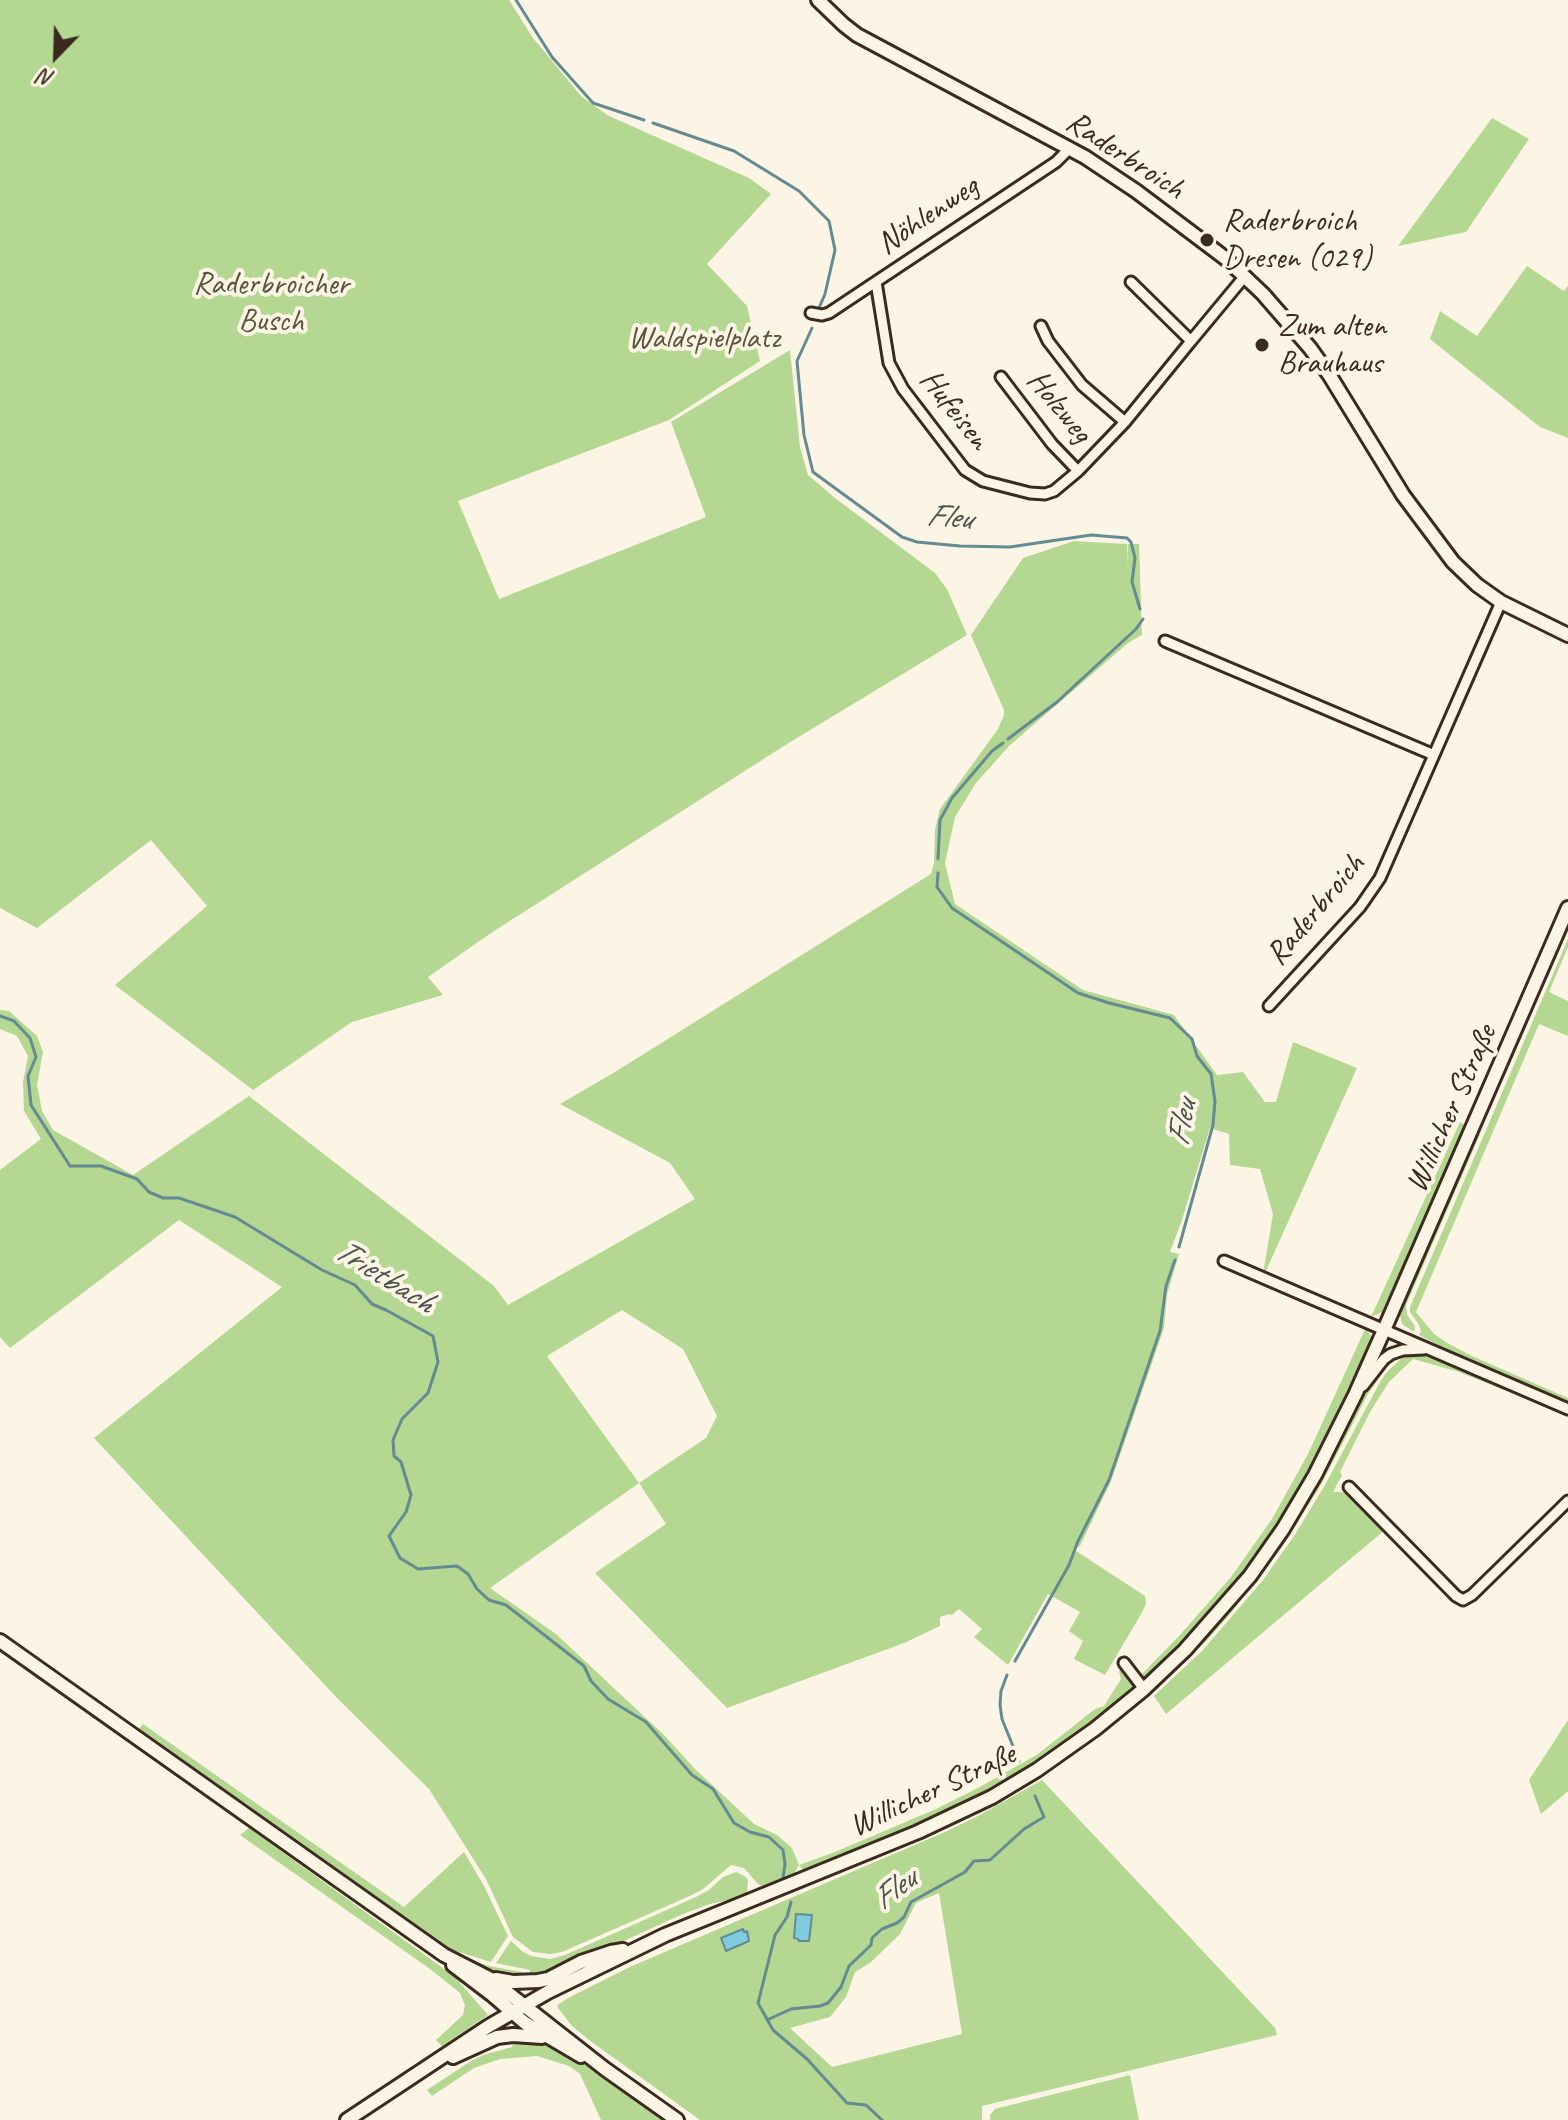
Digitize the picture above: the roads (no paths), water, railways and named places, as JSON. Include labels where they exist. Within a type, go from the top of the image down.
[{"type":"main road","name":"Raderbroich","points":[[818,0],[857,35],[1070,148],[1136,191],[1245,276],[1298,333],[1321,364],[1386,470],[1445,553],[1468,578],[1501,602],[1568,635]]},
{"type":"main road","name":"Willicher Straße","points":[[347,2120],[512,2012],[634,1949],[966,1810],[1048,1763],[1095,1729],[1185,1650],[1215,1618],[1270,1548],[1306,1493],[1355,1395],[1568,908]]},
{"type":"main road","points":[[0,1641],[444,1955],[489,1978],[605,2069],[677,2120]]},
{"type":"main road","points":[[489,1978],[513,1982],[538,1981],[611,1952],[634,1949]]},
{"type":"main road","points":[[444,1955],[525,2023],[605,2069]]},
{"type":"main road","points":[[418,2074],[497,2037],[547,2037]]},
{"type":"street","name":"Nöhlenweg","points":[[811,313],[827,314],[1056,162],[1070,148]]},
{"type":"street","name":"Hufeisen","points":[[876,282],[888,358],[894,375],[953,456],[965,470],[983,481],[1041,494],[1057,489],[1078,471],[1125,422],[1245,276]]},
{"type":"street","points":[[1131,282],[1191,341]]},
{"type":"street","points":[[1041,326],[1048,341],[1082,385],[1125,422]]},
{"type":"street","name":"Holzweg","points":[[1001,377],[1046,438],[1078,471]]},
{"type":"street","name":"Raderbroich","points":[[1269,1006],[1373,890],[1390,860],[1501,602]]},
{"type":"street","points":[[1165,641],[1434,755]]},
{"type":"street","points":[[1224,1261],[1568,1409]]},
{"type":"street","points":[[1355,1395],[1391,1354],[1407,1349],[1432,1350]]},
{"type":"street","points":[[1349,1487],[1463,1600],[1472,1595],[1568,1501]]},
{"type":"street","points":[[1124,1663],[1144,1689]]},
{"type":"water","points":[[796,1914],[812,1915],[809,1941],[794,1938]]},
{"type":"water","points":[[743,1929],[747,1931],[749,1941],[726,1951],[721,1938]]},
{"type":"waterway","name":"Fleu","points":[[516,0],[552,57],[593,103],[644,120]]},
{"type":"waterway","name":"Fleu","points":[[653,123],[734,151],[799,191],[829,221],[835,250],[819,308]]},
{"type":"waterway","name":"Fleu","points":[[812,328],[797,361],[804,435],[813,472],[902,537],[917,542],[1010,547],[1091,535],[1127,538],[1135,558],[1132,582],[1140,609]]},
{"type":"waterway","name":"Fleu","points":[[1008,739],[1057,702],[1143,619]]},
{"type":"waterway","name":"Fleu","points":[[938,859],[940,820],[952,798],[992,751],[1003,743]]},
{"type":"waterway","name":"Fleu","points":[[938,873],[937,887],[952,908],[1078,993],[1170,1018],[1192,1039],[1197,1056],[1211,1074],[1215,1101],[1213,1125],[1179,1247]]},
{"type":"waterway","name":"Trietbach","points":[[0,1016],[14,1021],[30,1038],[36,1057],[28,1076],[31,1105],[70,1166],[101,1166],[137,1179],[149,1192],[163,1198],[179,1198],[235,1217],[322,1270],[355,1285],[372,1304],[433,1336],[438,1362],[428,1393],[402,1419],[393,1440],[394,1456],[401,1462],[411,1495],[406,1512],[389,1536],[400,1558],[418,1569],[457,1566],[468,1574],[477,1589],[489,1600],[506,1605],[584,1666],[591,1681],[608,1699],[646,1722],[692,1775],[713,1789],[734,1823],[750,1832],[769,1837],[783,1850],[783,1878]]},
{"type":"waterway","name":"Fleu","points":[[1015,1661],[1069,1565],[1109,1480],[1160,1331],[1166,1286],[1175,1260]]},
{"type":"waterway","name":"Fleu","points":[[1007,1675],[1000,1705],[1002,1719],[1019,1761]]},
{"type":"waterway","name":"Fleu","points":[[767,2020],[791,2009],[828,2003],[841,1987],[849,1966],[871,1945],[872,1938],[904,1917],[911,1902],[965,1872],[974,1861],[990,1860],[1024,1829],[1044,1817],[1035,1796]]},
{"type":"waterway","name":"Trietbach","points":[[791,1902],[787,1917],[775,1935],[758,2003],[773,2030],[807,2059],[847,2103],[866,2105],[882,2120]]},
{"type":"place","name":"Raderbroich Dresen (029)","points":[[1207,240]]},
{"type":"place","name":"Zum alten Brauhaus","points":[[1262,345]]},
{"type":"park label","name":"Raderbroicher Busch","points":[[271,304]]},
{"type":"park label","name":"Waldspielplatz","points":[[704,339]]}]
